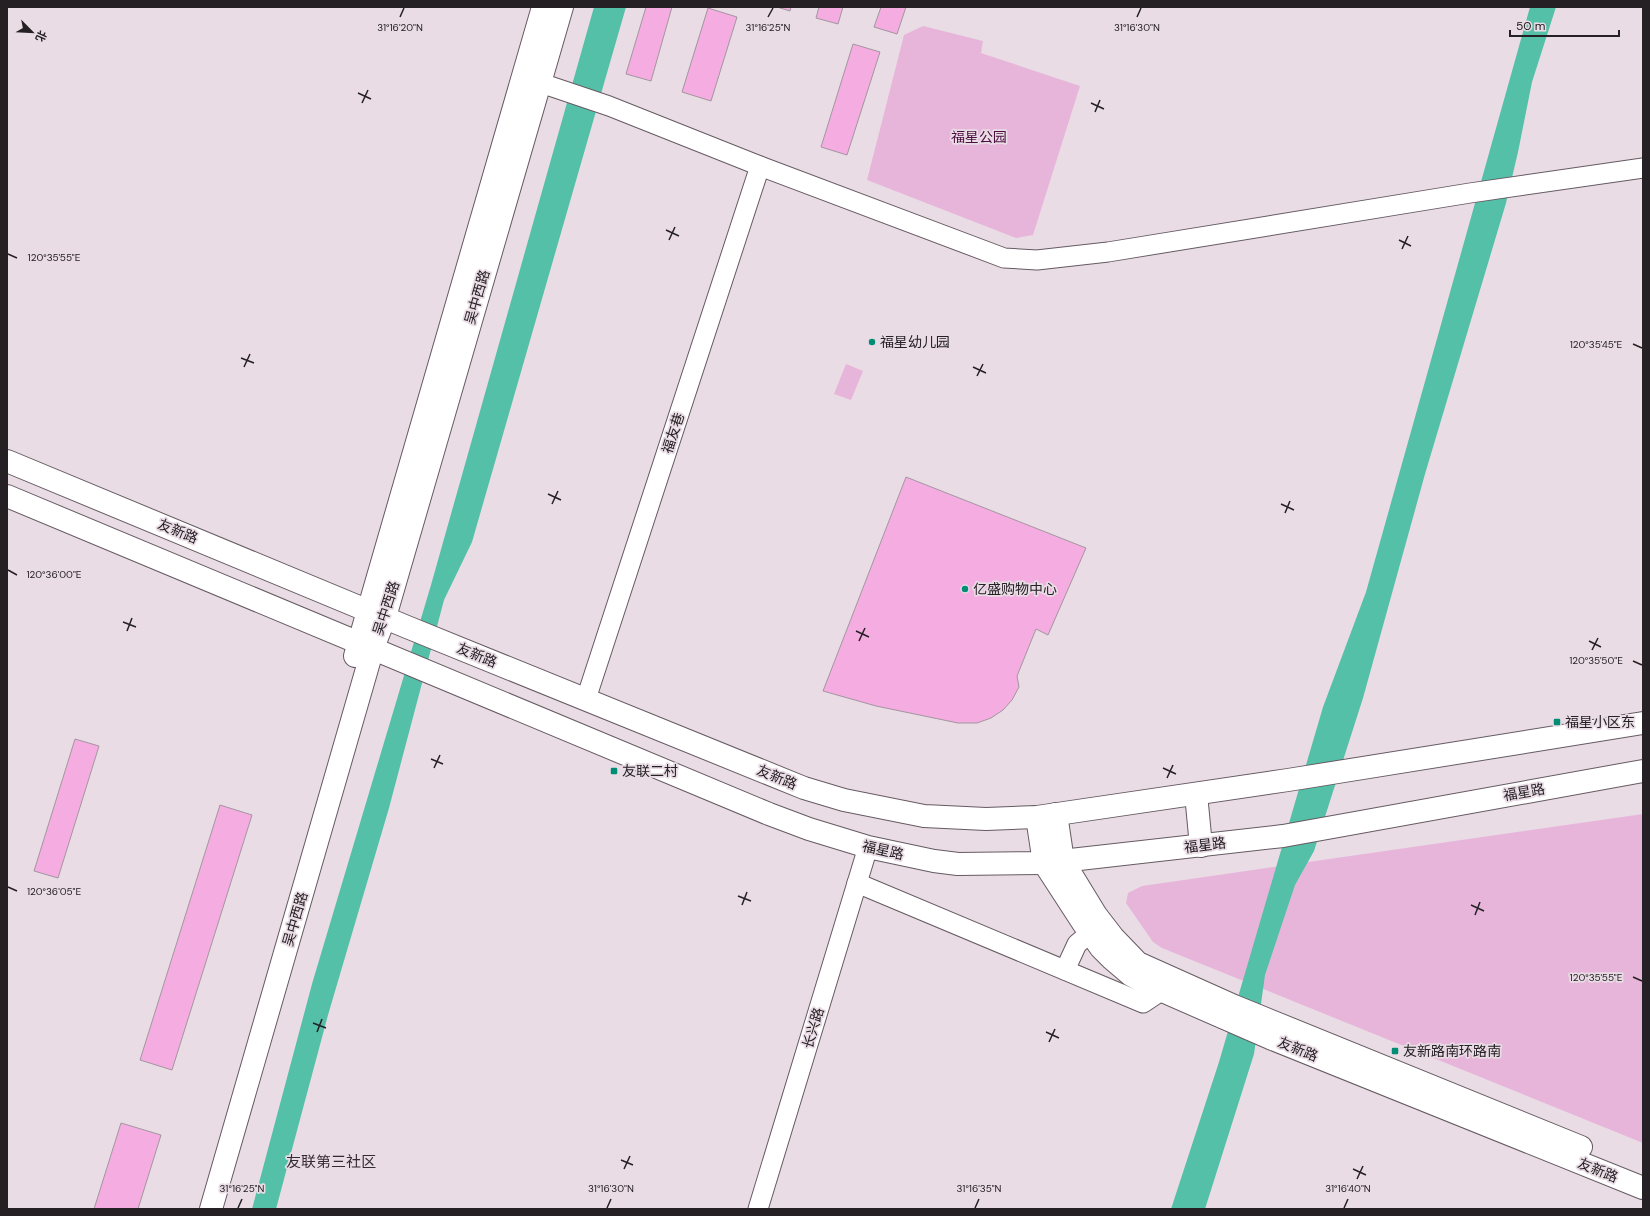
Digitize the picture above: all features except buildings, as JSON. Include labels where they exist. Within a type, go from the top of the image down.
[{"type":"main road","name":"吴中西路","points":[[195,1209],[376,613],[530,79],[543,7]]},
{"type":"main road","name":"吴中西路","points":[[530,79],[562,7]]},
{"type":"main road","name":"友新路","points":[[7,461],[407,627],[818,792],[904,813],[956,819],[1046,816],[1053,862],[1090,933],[1120,967],[1141,981],[1161,991],[1229,1012],[1273,1030],[1643,1188]]},
{"type":"main road","points":[[7,496],[366,645]]},
{"type":"main road","name":"吴中西路","points":[[211,1209],[366,645]]},
{"type":"main road","name":"福星路","points":[[366,645],[769,814],[809,829],[868,847],[958,864],[1053,862],[1283,836],[1643,771]]},
{"type":"main road","points":[[1046,816],[1359,769],[1643,723]]},
{"type":"main road","points":[[1196,794],[1201,846]]},
{"type":"main road","name":"友新路","points":[[1053,862],[1113,937],[1131,957],[1148,968],[1229,1012]]},
{"type":"main road","name":"友新路","points":[[1273,1030],[1643,1172]]},
{"type":"street","points":[[530,79],[609,106],[760,166],[1004,258],[1037,260],[1108,252],[1470,193],[1643,168]]},
{"type":"street","name":"福友巷","points":[[586,700],[760,166]]},
{"type":"street","name":"长兴路","points":[[758,1209],[868,847]]},
{"type":"street","points":[[857,883],[1144,1003],[1161,991]]},
{"type":"street","points":[[1065,970],[1077,944],[1090,933]]},
{"type":"green space","name":"福星公园","points":[[923,26],[983,41],[981,53],[1080,86],[1033,235],[1016,238],[867,180],[904,35]]},
{"type":"green space","points":[[846,364],[863,371],[851,400],[834,394]]},
{"type":"green space","points":[[1643,814],[1643,1143],[1162,948],[1153,942],[1126,903],[1128,893],[1142,886]]},
{"type":"shaded area","points":[[594,7],[626,7],[472,542],[444,600],[389,808],[328,1015],[276,1209],[252,1209],[312,984],[431,585]]},
{"type":"shaded area","points":[[1530,7],[1556,7],[1532,82],[1506,203],[1425,474],[1363,698],[1314,851],[1295,885],[1265,975],[1254,1054],[1205,1209],[1171,1209],[1219,1062],[1323,707],[1366,592]]},
{"type":"place","name":"福星幼儿园","points":[[872,342]]},
{"type":"place","name":"亿盛购物中心","points":[[965,589]]},
{"type":"place","name":"福星小区东","points":[[1557,722]]},
{"type":"place","name":"友联二村","points":[[614,771]]},
{"type":"place","name":"友新路南环路南","points":[[1395,1051]]},
{"type":"district","name":"友联第三社区","points":[[331,1162]]}]
